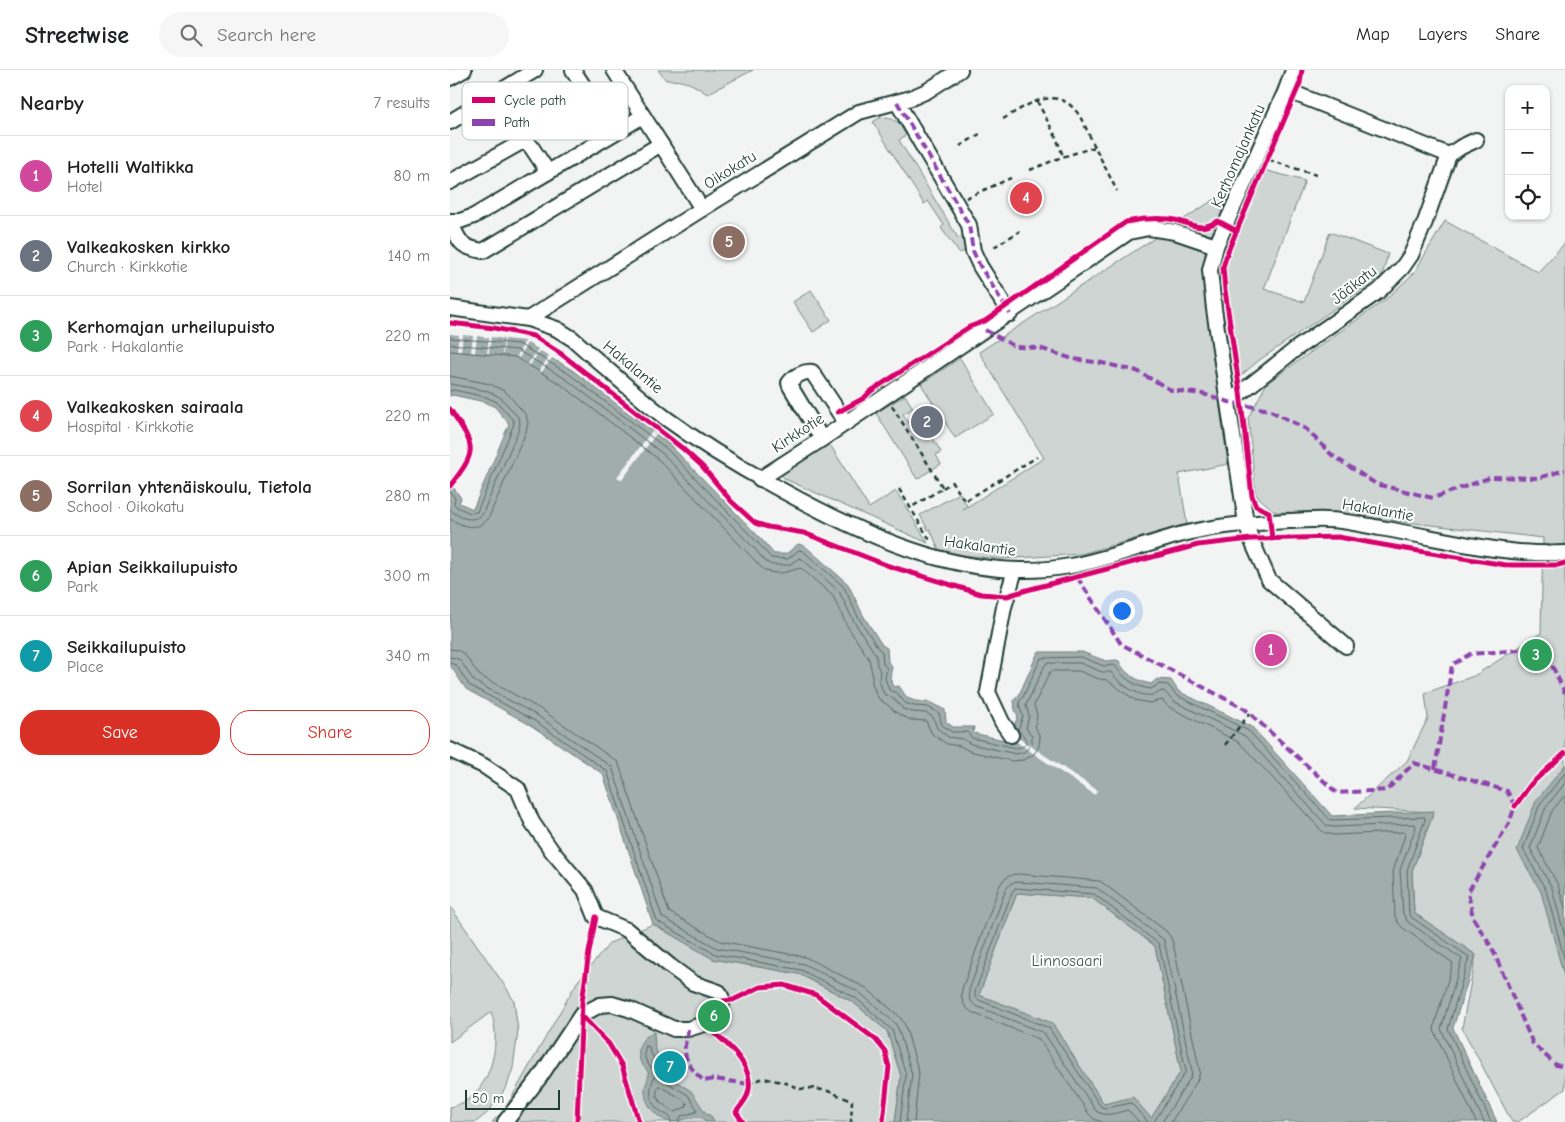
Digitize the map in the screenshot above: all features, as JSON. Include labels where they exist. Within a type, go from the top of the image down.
[{"type":"street","points":[[450,78],[464,70]]},
{"type":"street","points":[[515,82],[535,70]]},
{"type":"street","points":[[573,70],[581,82]]},
{"type":"street","points":[[614,70],[622,82]]},
{"type":"street","name":"Oikokatu","points":[[528,319],[859,112],[911,98],[927,91],[960,70]]},
{"type":"street","name":"Kerhomajankatu","points":[[1293,70],[1286,90],[1216,246],[1210,270],[1246,523],[1251,539],[1269,580],[1346,646]]},
{"type":"street","points":[[1286,90],[1449,155],[1476,140]]},
{"type":"street","points":[[628,92],[702,209]]},
{"type":"street","points":[[897,102],[968,225],[973,251],[980,266],[1010,314]]},
{"type":"street","points":[[450,122],[462,115]]},
{"type":"street","points":[[628,125],[643,116]]},
{"type":"street","points":[[604,140],[474,216],[460,221],[450,221],[461,244],[471,249],[483,251],[661,144]]},
{"type":"street","points":[[450,182],[520,143],[530,145],[548,172]]},
{"type":"street","name":"Jääkatu","points":[[1229,402],[1297,348],[1379,292],[1402,268],[1411,255],[1426,222],[1449,155]]},
{"type":"street","name":"Kirkkotie","points":[[760,479],[1010,314],[1129,232],[1149,228],[1175,232],[1216,246]]},
{"type":"street","name":"Hakalantie","points":[[450,308],[528,319],[557,329],[573,339],[667,418],[723,457],[760,479],[831,518],[893,544],[962,564],[987,568],[1043,570],[1070,566],[1106,557],[1183,534],[1246,523],[1329,520],[1490,548],[1544,554],[1565,553]]},
{"type":"street","points":[[822,439],[789,383],[803,372],[812,372],[846,423]]},
{"type":"street","points":[[1011,735],[1002,722],[988,692],[1004,607],[1015,570]]},
{"type":"street","points":[[450,750],[484,766],[518,788],[532,822],[552,851],[585,890],[596,917],[627,930],[693,983],[719,992],[723,1001],[719,1011],[712,1018],[704,1024],[688,1029],[672,1028],[612,1004],[600,1005],[582,1015],[540,1077],[506,1122]]},
{"type":"path","points":[[1003,118],[1043,98],[1059,98],[1071,104],[1080,116],[1117,191]]},
{"type":"path","points":[[1037,101],[1063,156]]},
{"type":"path","points":[[960,146],[983,132]]},
{"type":"path","points":[[1030,170],[1063,156],[1095,147]]},
{"type":"path","points":[[1264,168],[1271,152]]},
{"type":"path","points":[[1268,159],[1316,175]]},
{"type":"path","points":[[956,203],[1012,178]]},
{"type":"path","points":[[994,247],[1020,231]]},
{"type":"path","points":[[885,397],[942,488]]},
{"type":"path","points":[[910,508],[952,482],[965,501],[1036,457]]},
{"type":"path","points":[[899,489],[934,547]]},
{"type":"path","points":[[1225,745],[1250,713]]},
{"type":"path","points":[[748,1077],[749,1086],[763,1078],[786,1083],[800,1089],[811,1088],[828,1092],[852,1101],[852,1122]]},
{"type":"green space","points":[[658,70],[753,70],[707,94],[688,83],[666,80]]},
{"type":"green space","points":[[887,117],[898,122],[906,135],[899,140],[958,238],[966,234],[967,243],[965,251],[959,253],[941,228],[944,225],[928,201],[924,204],[873,122],[879,118]]},
{"type":"green space","points":[[1245,165],[1305,181],[1264,289],[1304,302],[1330,232],[1388,254],[1382,276],[1261,359],[1218,394],[1228,464],[1179,474],[1187,524],[1081,554],[1001,559],[962,555],[939,550],[930,529],[928,530],[920,515],[960,493],[967,506],[962,510],[1044,458],[979,352],[1241,182]]},
{"type":"green space","points":[[1445,221],[1538,272],[1565,243],[1565,1089],[1518,1122],[1512,1122],[1462,1028],[1476,955],[1414,913],[1412,871],[1434,812],[1355,808],[1407,761],[1428,718],[1425,693],[1474,676],[1541,633],[1543,538],[1328,513],[1275,512],[1256,495],[1248,418],[1267,383],[1385,300],[1414,273]]},
{"type":"green space","points":[[811,290],[831,320],[813,332],[793,302]]},
{"type":"green space","points":[[960,358],[994,414],[955,438],[921,384]]},
{"type":"green space","points":[[905,395],[913,408],[903,414],[917,436],[928,430],[941,452],[936,455],[941,464],[917,479],[876,413]]},
{"type":"green space","points":[[829,443],[869,508],[896,491],[928,543],[785,479],[781,475],[786,469]]},
{"type":"green space","name":"Linnosaari","points":[[1017,893],[1092,898],[1155,946],[1181,1071],[1151,1119],[1104,1104],[1052,1023],[979,995]]},
{"type":"green space","points":[[450,906],[514,1001],[518,1031],[513,1068],[507,1086],[486,1114],[476,1122],[450,1122],[450,1107],[463,1102],[475,1094],[483,1083],[494,1055],[494,1025],[491,1012],[450,1042]]},
{"type":"green space","points":[[653,924],[713,959],[799,974],[853,1002],[887,1031],[901,1076],[895,1122],[492,1122],[505,1109],[577,982],[610,943]]},
{"type":"water","points":[[450,333],[521,339],[572,370],[670,445],[774,554],[786,554],[798,544],[805,546],[848,584],[863,615],[882,645],[887,648],[888,662],[892,666],[890,678],[893,687],[899,686],[907,698],[915,701],[929,702],[945,710],[946,722],[953,727],[974,727],[973,733],[1017,743],[1022,740],[1011,733],[1018,716],[1014,700],[1019,695],[1038,652],[1082,652],[1106,661],[1119,661],[1124,670],[1136,679],[1146,683],[1151,684],[1157,679],[1171,680],[1178,691],[1252,727],[1332,816],[1434,811],[1412,871],[1414,913],[1476,955],[1453,1028],[1497,1122],[895,1122],[901,1076],[887,1031],[853,1002],[799,974],[713,959],[653,924],[603,774],[532,726],[466,689],[450,665],[450,483],[461,498],[459,503],[473,509],[509,424],[495,407],[485,402],[450,396]],"holes":[[[1017,893],[1092,898],[1155,946],[1181,1071],[1151,1118],[1133,1097],[1104,1104],[1052,1023],[979,995]]]},
{"type":"water","points":[[1565,765],[1565,980],[1541,892],[1517,850],[1536,801]]},
{"type":"water","points":[[654,1032],[655,1049],[663,1063],[661,1072],[691,1091],[714,1122],[706,1122],[701,1117],[693,1117],[671,1122],[661,1118],[653,1111],[647,1101],[645,1086],[648,1072],[639,1058],[639,1048],[643,1040]]},
{"type":"pier","points":[[450,330],[524,338],[559,359],[557,361],[552,358],[541,373],[539,372],[549,356],[540,351],[530,365],[528,364],[538,349],[527,343],[519,358],[517,356],[525,341],[505,339],[502,354],[504,339],[491,337],[489,353],[487,353],[489,338],[477,336],[475,353],[471,352],[473,336],[463,335],[461,351],[457,351],[459,335],[450,334]]},
{"type":"pier","points":[[652,431],[656,434],[622,480],[617,477]]},
{"type":"pier","points":[[1011,733],[1097,790],[1095,795],[1012,739],[1018,740]]},
{"type":"marked path","points":[[897,102],[969,225],[973,251],[980,266],[1010,314]]},
{"type":"marked path","points":[[985,330],[1016,347],[1039,348],[1073,359],[1137,371],[1171,390],[1203,394],[1229,402],[1269,410],[1306,429],[1333,456],[1376,484],[1433,498],[1492,477],[1538,478],[1565,470]]},
{"type":"marked path","points":[[1077,577],[1121,644],[1245,709],[1337,793],[1387,790],[1414,763],[1507,791],[1515,806],[1509,823],[1468,892],[1473,918],[1492,948],[1533,1044],[1556,1065],[1565,1067]]},
{"type":"marked path","points":[[1435,769],[1452,665],[1470,654],[1533,649],[1549,659],[1565,693]]},
{"type":"marked path","points":[[688,1029],[685,1055],[694,1071],[704,1081],[714,1079],[749,1084]]},
{"type":"cycle path","points":[[1272,539],[1269,512],[1256,506],[1252,496],[1223,267],[1228,251],[1300,83],[1302,70]]},
{"type":"cycle path","points":[[838,412],[864,398],[871,391],[969,327],[985,321],[1126,222],[1169,219],[1198,227],[1210,225],[1218,221],[1237,231]]},
{"type":"cycle path","points":[[450,323],[494,328],[533,336],[560,353],[682,448],[702,466],[731,501],[755,523],[804,533],[889,566],[981,594],[1007,596],[1198,545],[1251,539],[1338,537],[1506,565],[1558,565],[1565,563]]},
{"type":"cycle path","points":[[450,409],[465,432],[470,448],[466,464],[450,486]]},
{"type":"cycle path","points":[[1515,806],[1531,784],[1565,753]]},
{"type":"cycle path","points":[[577,1122],[582,1002],[596,917]]},
{"type":"cycle path","points":[[723,1001],[733,1000],[760,987],[784,985],[816,995],[875,1039],[885,1051],[889,1067],[883,1122]]},
{"type":"cycle path","points":[[581,1015],[609,1044],[622,1066],[639,1122]]},
{"type":"cycle path","points":[[704,1024],[737,1055],[748,1075],[747,1096],[736,1112],[743,1122]]},
{"type":"place","name":"Valkeakosken sairaala","points":[[1026,198]]},
{"type":"place","name":"Sorrilan yhtenäiskoulu, Tietola","points":[[729,242]]},
{"type":"place","name":"Valkeakosken kirkko","points":[[927,422]]},
{"type":"place","name":"Hotelli Waltikka","points":[[1271,650]]},
{"type":"place","name":"Kerhomajan urheilupuisto","points":[[1536,655]]},
{"type":"place","name":"Apian Seikkailupuisto","points":[[714,1016]]},
{"type":"place","name":"Seikkailupuisto","points":[[670,1067]]}]
